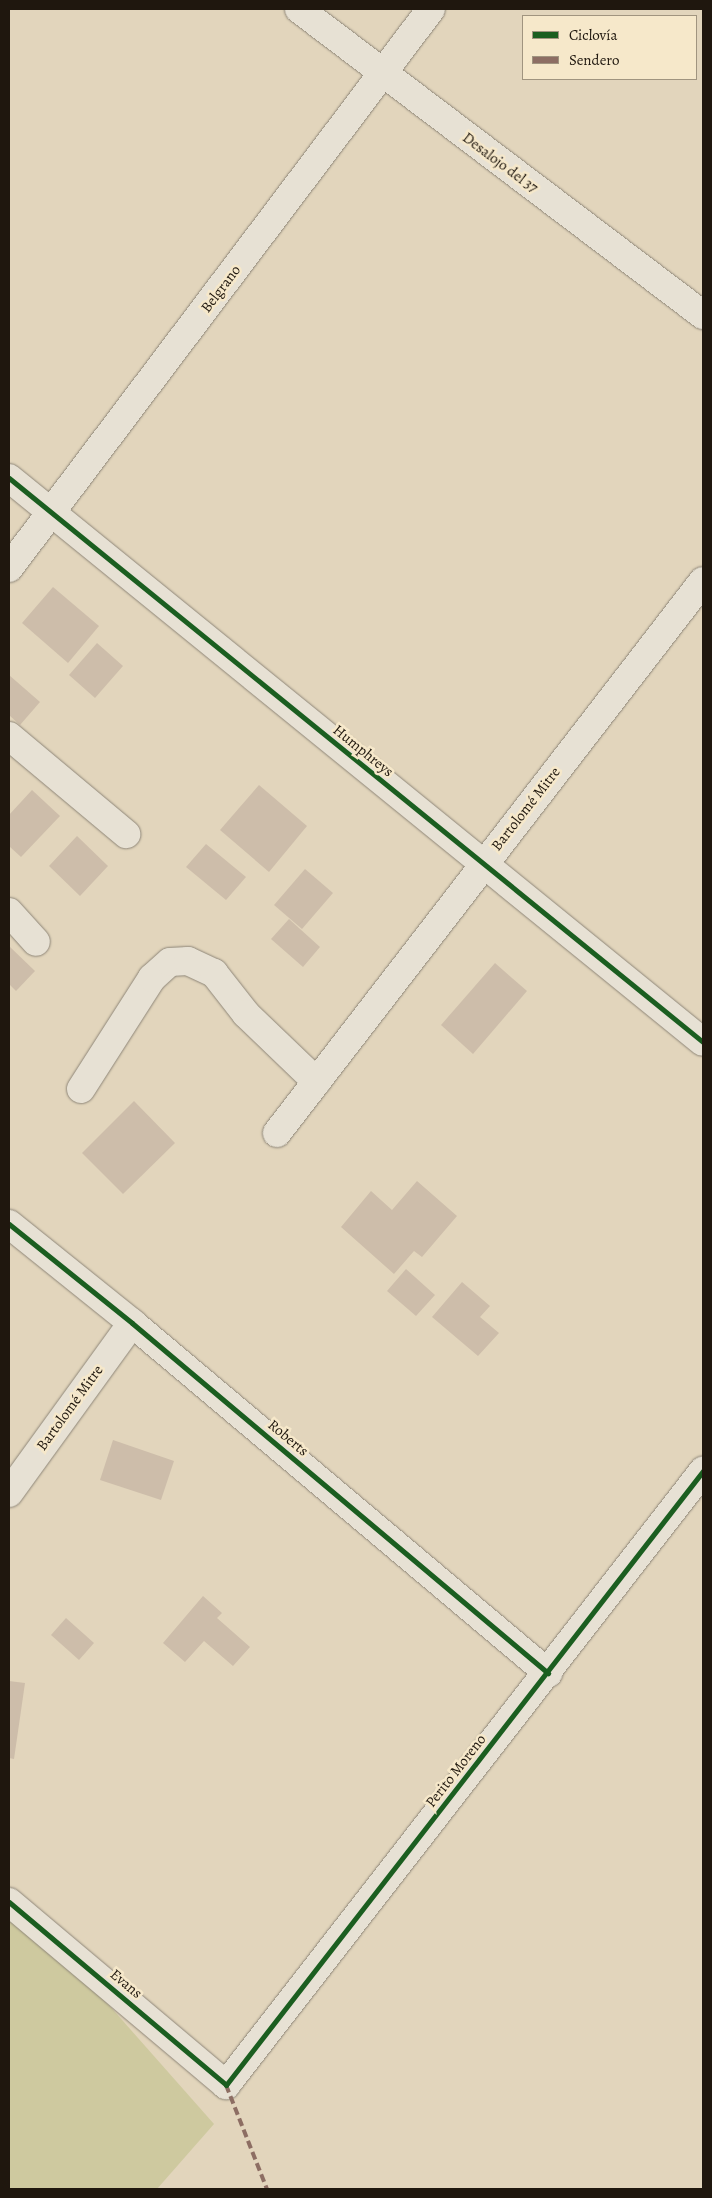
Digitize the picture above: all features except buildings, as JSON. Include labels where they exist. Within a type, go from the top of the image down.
[{"type":"street","name":"Desalojo del 37","points":[[299,9],[382,74],[703,315]]},
{"type":"street","name":"Belgrano","points":[[9,568],[53,514],[431,9]]},
{"type":"street","name":"Humphreys","points":[[9,478],[482,865],[703,1042]]},
{"type":"street","name":"Bartolomé Mitre","points":[[277,1134],[482,865],[703,581]]},
{"type":"street","points":[[9,736],[126,834]]},
{"type":"street","points":[[9,912],[36,942]]},
{"type":"street","points":[[81,1088],[152,978],[170,962],[188,961],[214,973],[246,1014],[317,1082]]},
{"type":"street","name":"Roberts","points":[[9,1224],[132,1323],[548,1673]]},
{"type":"street","name":"Bartolomé Mitre","points":[[9,1493],[132,1323]]},
{"type":"street","name":"Perito Moreno","points":[[226,2085],[548,1673],[703,1471]]},
{"type":"street","name":"Evans","points":[[9,1902],[226,2085]]},
{"type":"shaded area","points":[[9,1892],[214,2124],[157,2189],[9,2189]]},
{"type":"marked path","points":[[226,2085],[267,2189]]},
{"type":"cycle path","points":[[9,478],[703,1042]]},
{"type":"cycle path","points":[[9,1224],[132,1323],[548,1673]]},
{"type":"cycle path","points":[[9,1902],[226,2085],[703,1471]]}]
